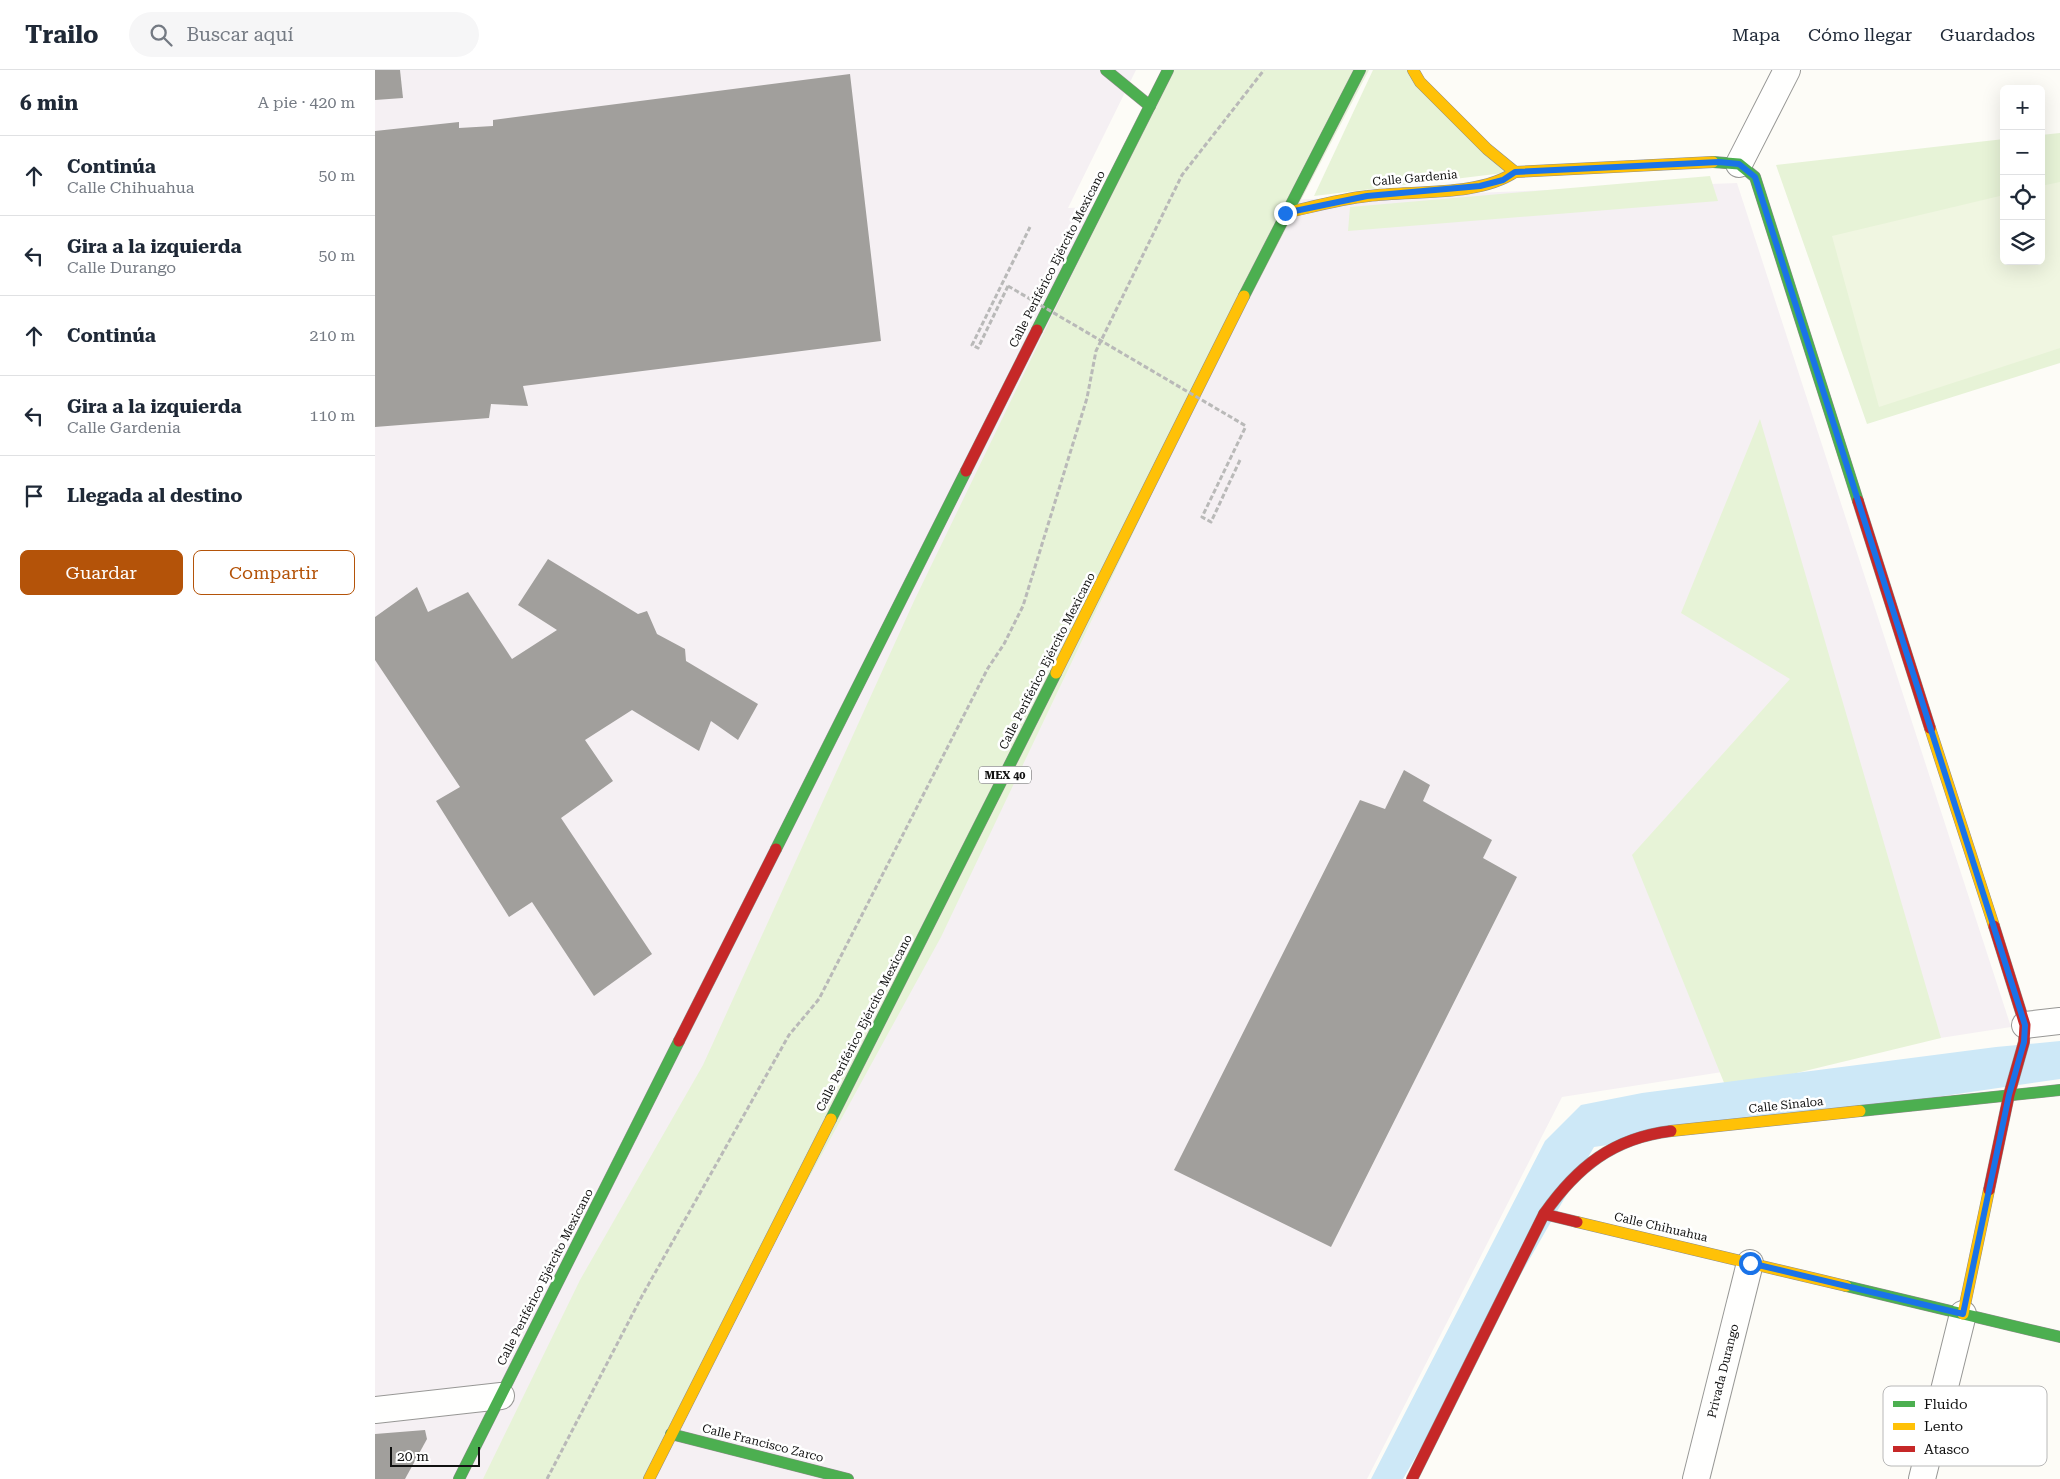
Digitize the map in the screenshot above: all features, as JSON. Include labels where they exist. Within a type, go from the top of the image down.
[{"type":"main road","points":[[1107,70],[1150,106]]},
{"type":"main road","name":"Calle Periférico Ejército Mexicano","points":[[459,1479],[1168,70]]},
{"type":"main road","name":"Calle Periférico Ejército Mexicano","points":[[649,1479],[1078,631],[1285,213],[1360,70]]},
{"type":"main road","points":[[1413,70],[1420,82],[1487,149],[1515,172]]},
{"type":"main road","name":"Calle Gardenia","points":[[1285,213],[1367,196],[1480,186],[1503,180],[1515,172],[1719,162],[1739,164]]},
{"type":"main road","points":[[1739,164],[1755,177],[2025,1033],[2009,1095],[1963,1314]]},
{"type":"main road","name":"Calle Sinaloa","points":[[1544,1214],[1573,1176],[1609,1149],[1636,1138],[1669,1131],[2060,1090]]},
{"type":"main road","points":[[1412,1479],[1544,1214]]},
{"type":"main road","name":"Calle Chihuahua","points":[[1544,1214],[2060,1337]]},
{"type":"main road","name":"Calle Francisco Zarco","points":[[671,1434],[847,1479]]},
{"type":"street","points":[[1739,164],[1787,70]]},
{"type":"street","points":[[2025,1033],[2060,1022]]},
{"type":"street","name":"Privada Durango","points":[[1696,1479],[1750,1263]]},
{"type":"street","points":[[1945,1386],[1963,1314]]},
{"type":"street","points":[[375,1410],[501,1396]]},
{"type":"street","points":[[1921,1479],[1924,1466]]},
{"type":"path","points":[[547,1479],[642,1296],[789,1035],[819,999],[988,668],[1004,644],[1023,606],[1087,398],[1096,351],[1182,175],[1265,70]]},
{"type":"path","points":[[1030,227],[972,346],[978,348],[1008,286],[1246,426],[1202,517],[1211,522],[1240,460]]},
{"type":"shaded area","points":[[375,70],[1136,70],[1068,208],[1737,183],[2011,1027],[1562,1097],[1367,1479],[375,1479]]},
{"type":"green space","points":[[1171,70],[1369,70],[1194,405],[941,937],[719,1342],[647,1479],[483,1479],[580,1280],[703,1065],[914,601]]},
{"type":"green space","points":[[1373,70],[1411,70],[1512,172],[1314,196]]},
{"type":"green space","points":[[2060,133],[2060,363],[1867,424],[1776,165],[2000,139],[2000,265],[2045,265],[2045,135]]},
{"type":"green space","points":[[1710,176],[1718,201],[1348,231],[1350,207]]},
{"type":"green space","points":[[2060,182],[2060,348],[1879,407],[1832,236],[2000,196],[2000,265],[2045,265],[2045,185]]},
{"type":"green space","points":[[1760,419],[1941,1038],[1727,1090],[1632,855],[1790,679],[1681,613]]},
{"type":"water","points":[[2060,1041],[2060,1079],[1594,1147],[1403,1479],[1371,1479],[1545,1141],[1581,1105],[1642,1093],[1996,1047]]},
{"type":"building","points":[[375,70],[400,70],[403,98],[375,100]]},
{"type":"building","points":[[850,74],[881,341],[523,386],[528,406],[491,404],[489,418],[375,427],[375,131],[459,122],[459,128],[493,126],[493,120]]},
{"type":"building","points":[[548,559],[638,614],[647,611],[657,634],[685,649],[686,661],[758,704],[738,740],[711,721],[699,751],[632,710],[585,740],[613,781],[561,818],[652,954],[594,996],[532,902],[509,917],[436,801],[460,787],[375,660],[375,617],[417,587],[428,612],[468,592],[512,659],[557,630],[518,605]]},
{"type":"building","points":[[1404,770],[1430,785],[1423,801],[1492,840],[1483,858],[1517,877],[1331,1247],[1174,1170],[1360,800],[1385,809]]},
{"type":"building","points":[[425,1430],[427,1439],[405,1479],[375,1479],[375,1434]]},
{"type":"traffic: fast","points":[[1106,70],[1150,106]]},
{"type":"traffic: fast","points":[[1037,330],[1168,70]]},
{"type":"traffic: fast","points":[[1244,296],[1360,70]]},
{"type":"traffic: fast","points":[[1713,162],[1739,164],[1755,177],[1858,501]]},
{"type":"traffic: fast","points":[[776,849],[966,471]]},
{"type":"traffic: fast","points":[[831,1119],[1056,673]]},
{"type":"traffic: fast","points":[[459,1479],[679,1041]]},
{"type":"traffic: fast","points":[[1860,1111],[2060,1090]]},
{"type":"traffic: fast","points":[[1846,1286],[2060,1337]]},
{"type":"traffic: fast","points":[[671,1434],[848,1479]]},
{"type":"traffic: slow","points":[[1413,70],[1420,82],[1487,149],[1515,172]]},
{"type":"traffic: slow","points":[[1285,213],[1358,197],[1464,189],[1500,180],[1515,172],[1713,162]]},
{"type":"traffic: slow","points":[[1056,673],[1244,296]]},
{"type":"traffic: slow","points":[[1930,728],[1994,926]]},
{"type":"traffic: slow","points":[[1671,1131],[1860,1111]]},
{"type":"traffic: slow","points":[[649,1479],[831,1119]]},
{"type":"traffic: slow","points":[[1963,1314],[1989,1190]]},
{"type":"traffic: slow","points":[[1577,1222],[1846,1286]]},
{"type":"traffic: jam","points":[[966,471],[1037,330]]},
{"type":"traffic: jam","points":[[1858,501],[1930,728]]},
{"type":"traffic: jam","points":[[679,1041],[776,849]]},
{"type":"traffic: jam","points":[[1989,1190],[2009,1095],[2024,1042],[2025,1025],[1994,926]]},
{"type":"traffic: jam","points":[[1544,1214],[1570,1182],[1598,1158],[1631,1140],[1671,1131]]},
{"type":"traffic: jam","points":[[1412,1479],[1544,1214],[1577,1222]]},
{"type":"route","points":[[1285,213],[1367,196],[1480,186],[1503,180],[1515,172],[1719,162],[1739,164],[1755,177],[2025,1025],[2024,1042],[2009,1095],[1963,1314],[1750,1263]]}]
